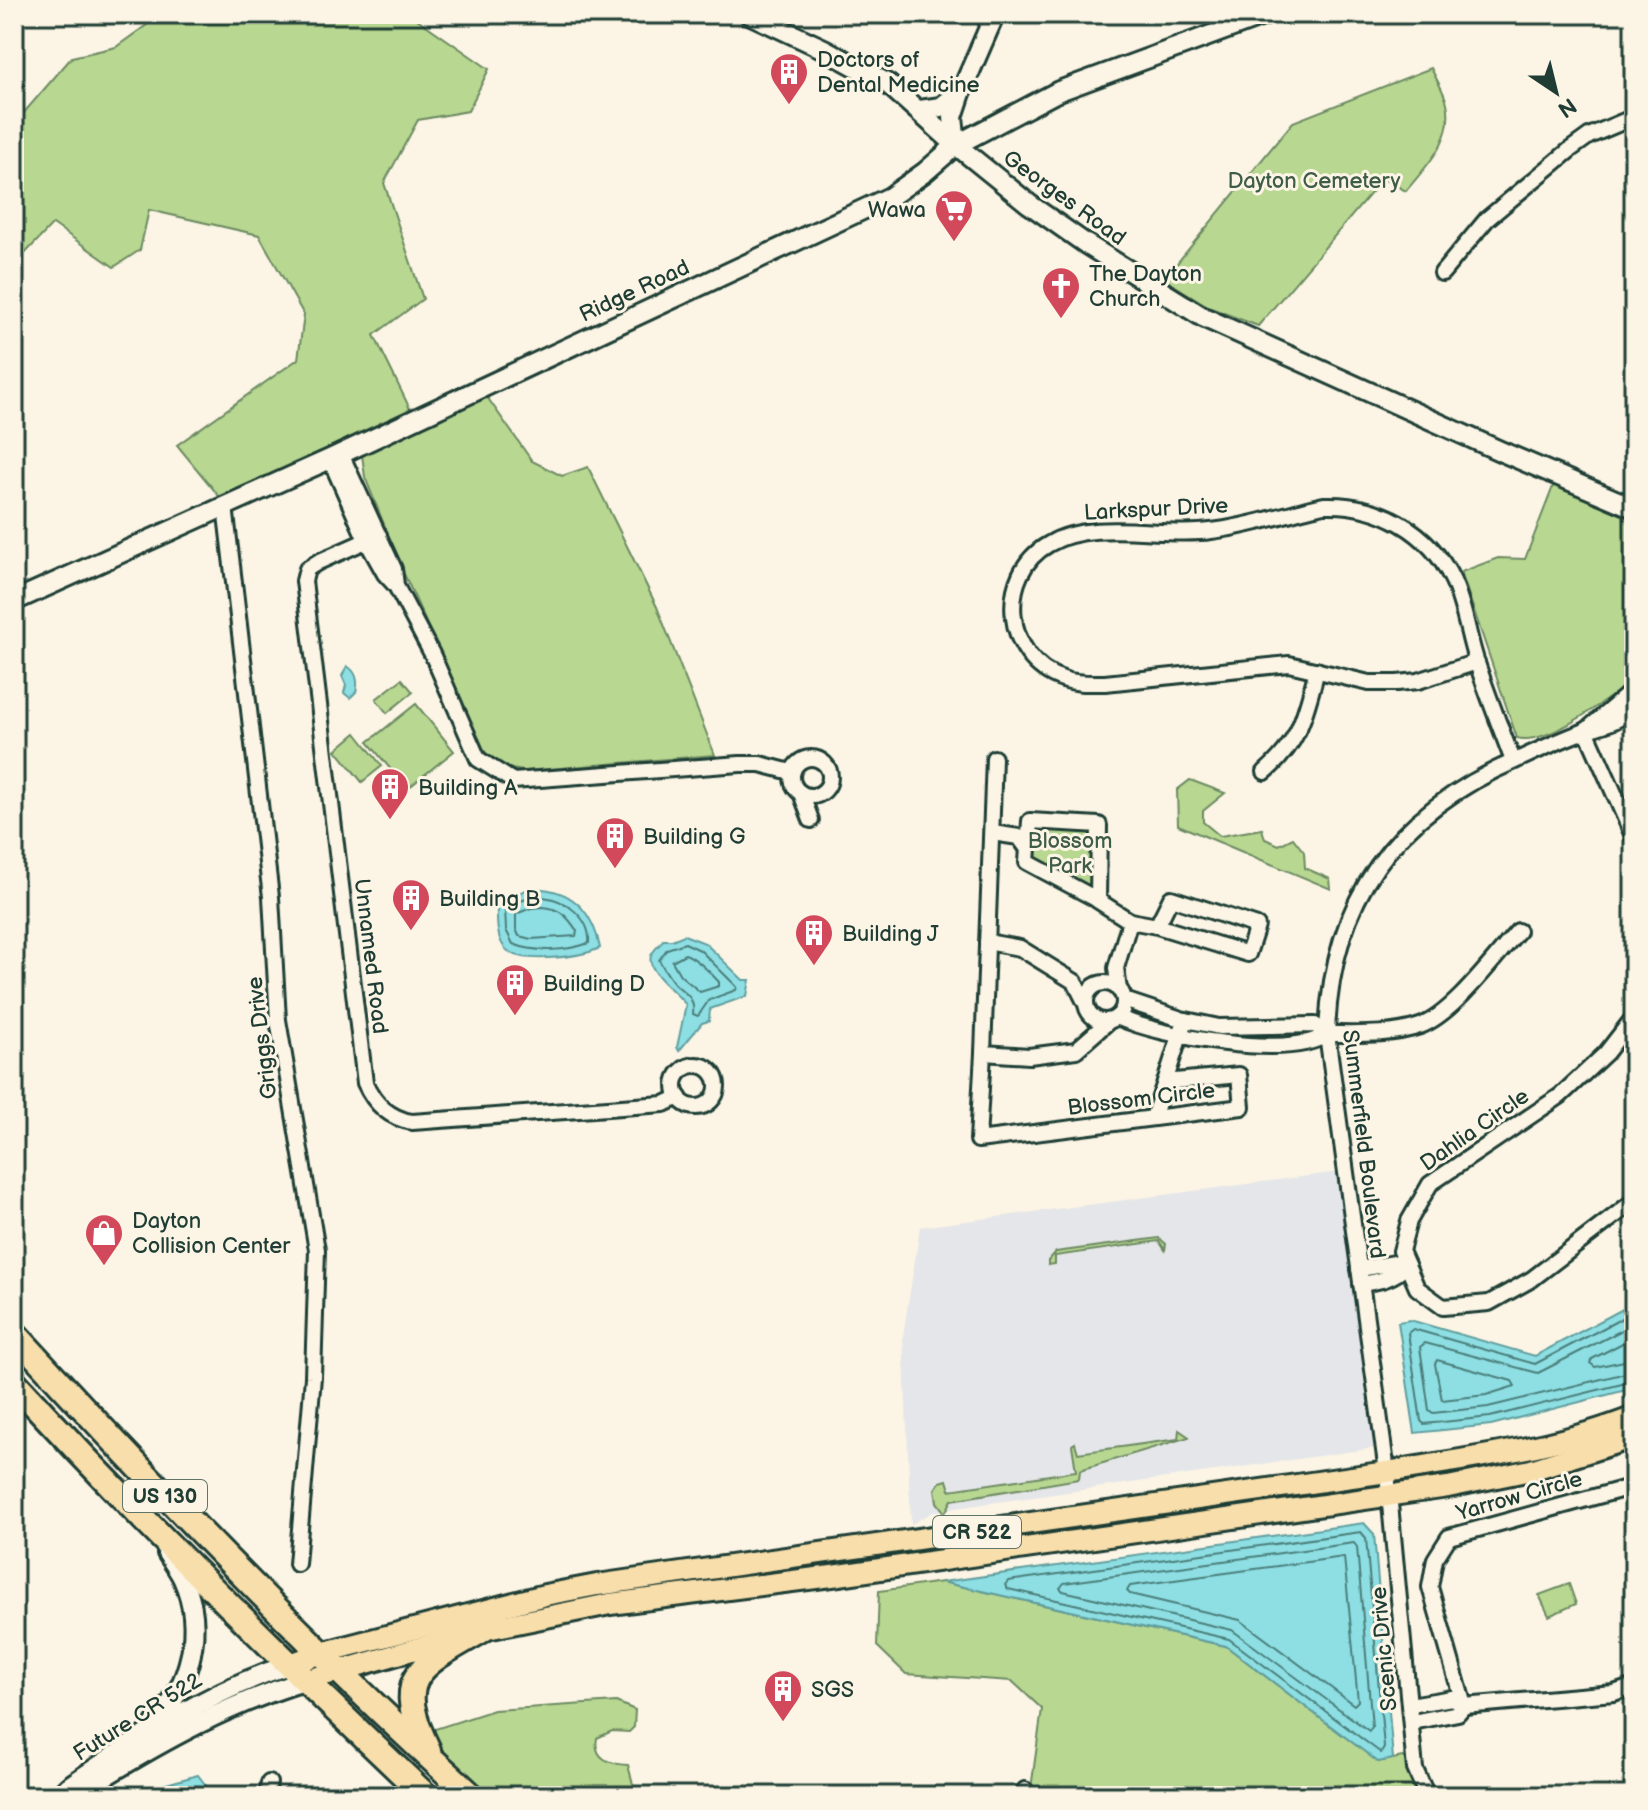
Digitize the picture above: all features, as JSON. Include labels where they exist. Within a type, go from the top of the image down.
[{"type":"highway","name":"US 130","points":[[14,1333],[136,1467],[329,1661],[472,1796]]},
{"type":"highway","name":"US 130","points":[[14,1382],[296,1673],[426,1796]]},
{"type":"highway","points":[[435,1762],[413,1714],[410,1701],[414,1681],[443,1652],[482,1630]]},
{"type":"main road","name":"CR 522","points":[[296,1673],[545,1595],[597,1585],[1387,1472],[1503,1452],[1611,1426],[1634,1417]]},
{"type":"main road","name":"CR 522","points":[[329,1661],[610,1604],[832,1576],[1390,1497],[1531,1470],[1634,1437]]},
{"type":"street","name":"Georges Road","points":[[749,14],[824,49],[888,84],[956,145],[1086,244],[1203,317],[1634,508]]},
{"type":"street","points":[[956,145],[953,117],[995,14]]},
{"type":"street","name":"Ridge Road","points":[[14,601],[336,456],[890,197],[956,145],[1059,91],[1268,14]]},
{"type":"street","points":[[920,110],[939,108],[962,90]]},
{"type":"street","points":[[1442,273],[1487,219],[1571,149],[1589,136],[1634,117]]},
{"type":"street","points":[[336,456],[385,574],[396,586],[432,654],[478,759],[501,775],[513,781],[529,781],[740,764],[760,764],[791,772]]},
{"type":"street","name":"Larkspur Drive","points":[[1477,662],[1418,681],[1397,683],[1369,683],[1289,664],[1105,683],[1077,683],[1063,680],[1026,653],[1013,624],[1015,593],[1020,575],[1037,551],[1068,535],[1086,532],[1208,532],[1324,505],[1350,506],[1396,520],[1433,550],[1453,582],[1477,662],[1513,761]]},
{"type":"street","name":"Griggs Drive","points":[[225,506],[271,897],[278,1020],[317,1250],[313,1377],[297,1564]]},
{"type":"street","name":"Unnamed Road","points":[[372,538],[318,562],[307,569],[304,581],[365,1083],[372,1098],[393,1115],[412,1122],[664,1104],[679,1097]]},
{"type":"street","points":[[1265,772],[1280,759],[1301,729],[1317,670]]},
{"type":"street","name":"Summerfield Boulevard","points":[[1586,730],[1634,689]]},
{"type":"street","name":"Summerfield Boulevard","points":[[1390,1497],[1327,1034],[1328,1002],[1344,929],[1378,863],[1403,833],[1434,805],[1464,785],[1513,761],[1586,730],[1616,722],[1634,708]]},
{"type":"street","points":[[1586,730],[1628,809],[1634,838]]},
{"type":"street","points":[[801,793],[816,795],[826,790],[830,781],[828,767],[819,759],[811,757],[799,761],[791,772],[792,782],[801,793],[811,820]]},
{"type":"street","name":"Blossom Circle","points":[[994,758],[978,1140],[1242,1107],[1239,1075],[1165,1082],[1185,1020]]},
{"type":"street","points":[[1097,900],[1099,825],[1030,821],[1027,862],[1130,921],[1157,926],[1248,954],[1257,926],[1171,898],[1157,926]]},
{"type":"street","points":[[992,833],[1019,837],[1027,848]]},
{"type":"street","points":[[983,1053],[1029,1056],[1076,1050],[1113,1019],[1121,995],[1116,968],[1130,921]]},
{"type":"street","points":[[1075,982],[1088,1009],[1098,1020],[1113,1019],[1180,1035],[1251,1046],[1315,1043],[1327,1034],[1398,1031],[1434,1020],[1448,1009],[1518,931]]},
{"type":"street","points":[[987,942],[1020,948],[1075,982],[1111,984],[1121,995],[1185,1020],[1219,1027],[1315,1025],[1327,1034]]},
{"type":"street","points":[[1091,1037],[1087,994],[1116,968]]},
{"type":"street","name":"Dahlia Circle","points":[[1407,1265],[1401,1251],[1409,1221],[1430,1184],[1560,1096],[1606,1053],[1634,1017]]},
{"type":"street","points":[[1153,1118],[1165,1082]]},
{"type":"street","points":[[1360,1277],[1395,1263],[1407,1265],[1417,1288],[1443,1307],[1489,1303],[1532,1279],[1634,1201]]},
{"type":"street","name":"Yarrow Circle","points":[[1464,1706],[1430,1587],[1435,1559],[1449,1537],[1634,1486]]},
{"type":"street","name":"Scenic Drive","points":[[1390,1497],[1415,1769],[1427,1796]]},
{"type":"street","points":[[143,1736],[163,1714],[188,1674],[194,1639],[192,1609],[183,1579],[151,1526]]},
{"type":"street","name":"Future CR 522","points":[[59,1796],[143,1736],[211,1697],[258,1674],[296,1673]]},
{"type":"street","name":"Future CR 522","points":[[75,1796],[152,1746],[296,1673]]},
{"type":"street","points":[[1410,1705],[1452,1698],[1464,1706],[1614,1693],[1634,1686]]},
{"type":"street","points":[[1412,1722],[1458,1713],[1464,1706]]},
{"type":"shaded area","points":[[1339,1172],[1382,1447],[935,1511],[911,1524],[903,1336],[920,1227]]},
{"type":"green space","points":[[162,14],[410,14],[489,69],[468,111],[418,120],[384,183],[423,299],[374,335],[413,415],[223,501],[177,445],[298,359],[304,315],[259,235],[149,210],[140,250],[114,267],[53,224],[17,262],[14,259],[14,124],[72,57],[116,47]]},
{"type":"green space","name":"Dayton Cemetery","points":[[1431,68],[1446,99],[1448,116],[1447,128],[1437,151],[1406,191],[1383,179],[1258,326],[1211,308],[1164,279],[1293,122]]},
{"type":"green space","points":[[487,397],[532,461],[562,476],[588,467],[657,607],[715,755],[525,771],[503,766],[485,752],[404,574],[365,477],[362,455]]},
{"type":"green space","points":[[1554,484],[1634,518],[1634,680],[1561,728],[1530,739],[1517,738],[1461,572],[1498,558],[1525,559]]},
{"type":"green space","points":[[402,679],[413,692],[387,713],[376,699]]},
{"type":"green space","points":[[416,704],[454,751],[407,789],[368,742]]},
{"type":"green space","points":[[356,733],[382,766],[362,782],[336,750]]},
{"type":"green space","points":[[1190,780],[1225,793],[1203,811],[1203,822],[1220,836],[1262,829],[1265,839],[1279,845],[1293,838],[1304,852],[1305,868],[1330,879],[1331,889],[1178,825],[1177,790]]},
{"type":"green space","name":"Blossom Park","points":[[1036,827],[1095,831],[1092,889],[1032,860]]},
{"type":"green space","points":[[1159,1238],[1166,1244],[1165,1250],[1159,1241],[1055,1256],[1055,1264],[1048,1265],[1056,1252]]},
{"type":"green space","points":[[1179,1430],[1189,1437],[1080,1470],[1079,1479],[952,1500],[945,1513],[937,1502],[935,1489],[940,1482],[947,1480],[950,1490],[1076,1471],[1072,1445],[1075,1443],[1078,1453],[1178,1439]]},
{"type":"green space","points":[[942,1582],[1226,1646],[1378,1762],[1413,1755],[1427,1796],[1030,1796],[1042,1709],[1012,1681],[906,1674],[877,1646],[879,1591]]},
{"type":"green space","points":[[1569,1584],[1576,1604],[1549,1616],[1539,1595]]},
{"type":"green space","points":[[616,1702],[635,1710],[634,1727],[629,1732],[612,1731],[597,1738],[596,1745],[604,1759],[628,1765],[636,1796],[492,1796],[442,1753],[432,1730],[494,1710]]},
{"type":"water","points":[[347,666],[357,680],[356,692],[350,698],[344,693],[346,685],[342,676]]},
{"type":"water","points":[[542,889],[565,895],[582,908],[593,926],[600,948],[580,954],[539,958],[516,955],[504,947],[499,935],[497,902],[526,890]]},
{"type":"water","points":[[684,935],[705,943],[743,980],[750,980],[747,996],[710,1009],[709,1021],[702,1023],[679,1051],[677,1047],[686,1005],[653,969],[651,956],[663,940]]},
{"type":"water","points":[[1634,1303],[1634,1388],[1491,1425],[1415,1433],[1398,1322],[1410,1320],[1535,1356]]},
{"type":"water","points":[[1364,1523],[1374,1534],[1393,1759],[1378,1762],[1226,1646],[942,1582]]},
{"type":"water","points":[[198,1775],[214,1796],[148,1796],[163,1785]]},
{"type":"place","name":"Doctors of Dental Medicine","points":[[789,106]]},
{"type":"place","name":"Wawa","points":[[954,243]]},
{"type":"place","name":"The Dayton Church","points":[[1061,320]]},
{"type":"place","name":"Building A","points":[[390,821]]},
{"type":"place","name":"Building G","points":[[615,870]]},
{"type":"place","name":"Building B","points":[[411,932]]},
{"type":"place","name":"Building J","points":[[814,967]]},
{"type":"place","name":"Building D","points":[[515,1017]]},
{"type":"place","name":"Dayton Collision Center","points":[[104,1267]]},
{"type":"place","name":"SGS","points":[[783,1723]]}]
